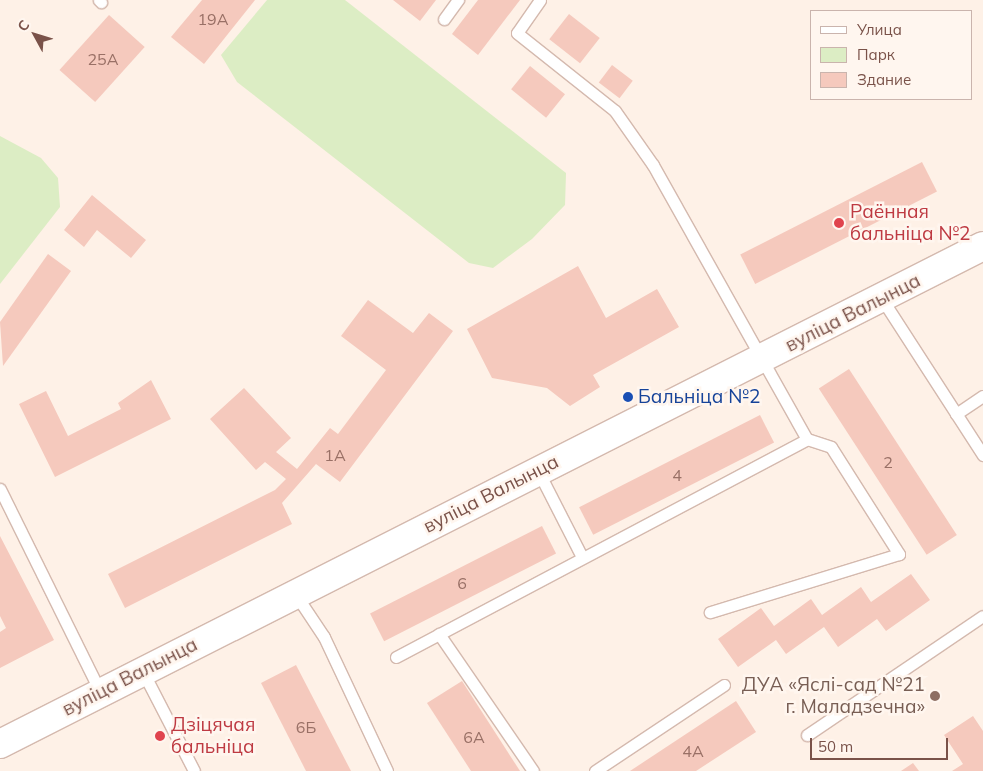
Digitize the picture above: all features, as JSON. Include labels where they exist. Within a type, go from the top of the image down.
[{"type":"street","name":"вуліца Валынца","points":[[0,744],[100,691],[296,595],[538,471],[882,299],[983,246]]},
{"type":"lane","points":[[444,19],[458,0]]},
{"type":"lane","points":[[540,0],[517,33],[615,111],[653,165],[761,360],[808,439],[831,447],[899,554],[710,612]]},
{"type":"lane","points":[[882,299],[983,455]]},
{"type":"lane","points":[[956,414],[983,396]]},
{"type":"lane","points":[[396,657],[808,439]]},
{"type":"lane","points":[[538,471],[582,557]]},
{"type":"lane","points":[[0,489],[100,691]]},
{"type":"lane","points":[[296,595],[331,652],[387,771]]},
{"type":"lane","points":[[808,735],[983,616]]},
{"type":"lane","points":[[439,634],[533,771]]},
{"type":"lane","points":[[143,670],[194,771]]},
{"type":"lane","points":[[595,771],[724,685]]},
{"type":"green space","points":[[267,0],[345,0],[566,173],[565,205],[532,239],[493,268],[469,263],[237,82],[221,55]]},
{"type":"green space","points":[[0,136],[41,158],[58,178],[60,207],[0,284]]},
{"type":"building","points":[[202,0],[255,0],[204,64],[171,37]]},
{"type":"building","points":[[393,0],[436,0],[420,21]]},
{"type":"building","points":[[478,0],[520,0],[478,55],[452,34]]},
{"type":"building","points":[[569,14],[600,38],[580,63],[549,39]]},
{"type":"building","points":[[109,15],[145,47],[95,102],[59,70]]},
{"type":"building","points":[[612,65],[633,81],[620,98],[599,83]]},
{"type":"building","points":[[530,66],[565,94],[546,118],[511,89]]},
{"type":"building","name":"Раённая бальніца №2","points":[[922,162],[937,191],[755,284],[740,255]]},
{"type":"building","points":[[92,195],[146,240],[131,258],[97,230],[84,247],[64,230]]},
{"type":"building","points":[[48,254],[71,271],[3,366],[0,322]]},
{"type":"building","points":[[578,266],[606,318],[657,289],[679,327],[593,375],[600,387],[570,406],[547,388],[492,378],[467,329]]},
{"type":"building","points":[[368,300],[413,333],[429,313],[453,331],[340,482],[316,464],[282,503],[292,524],[125,608],[108,574],[275,490],[286,479],[265,462],[256,470],[210,419],[244,388],[291,438],[276,452],[297,469],[330,428],[338,434],[386,370],[341,336]]},
{"type":"building","points":[[849,369],[957,535],[927,555],[819,389]]},
{"type":"building","points":[[151,380],[171,419],[55,477],[19,404],[46,391],[68,436],[121,409],[118,403]]},
{"type":"building","points":[[760,415],[774,443],[593,535],[579,507]]},
{"type":"building","points":[[542,526],[556,554],[384,641],[370,614]]},
{"type":"building","points":[[0,536],[54,640],[0,668],[0,632],[6,628],[0,616]]},
{"type":"building","points":[[911,574],[930,600],[886,631],[877,619],[838,647],[824,627],[786,654],[776,640],[738,667],[718,639],[761,608],[774,626],[811,599],[822,615],[861,587],[871,602]]},
{"type":"building","points":[[296,665],[351,771],[306,771],[261,683]]},
{"type":"building","points":[[462,681],[520,771],[471,771],[427,703]]},
{"type":"building","points":[[736,701],[756,732],[696,771],[630,771]]},
{"type":"building","points":[[973,716],[983,731],[983,771],[952,771],[963,764],[944,735]]},
{"type":"building","points":[[913,763],[919,771],[901,771]]},
{"type":"place","name":"Раённая бальніца №2","points":[[839,223]]},
{"type":"place","name":"Бальніца №2","points":[[628,397]]},
{"type":"place","name":"ДУА «Яслі-сад №21 г. Маладзечна»","points":[[935,696]]},
{"type":"place","name":"Дзіцячая бальніца","points":[[160,736]]}]
